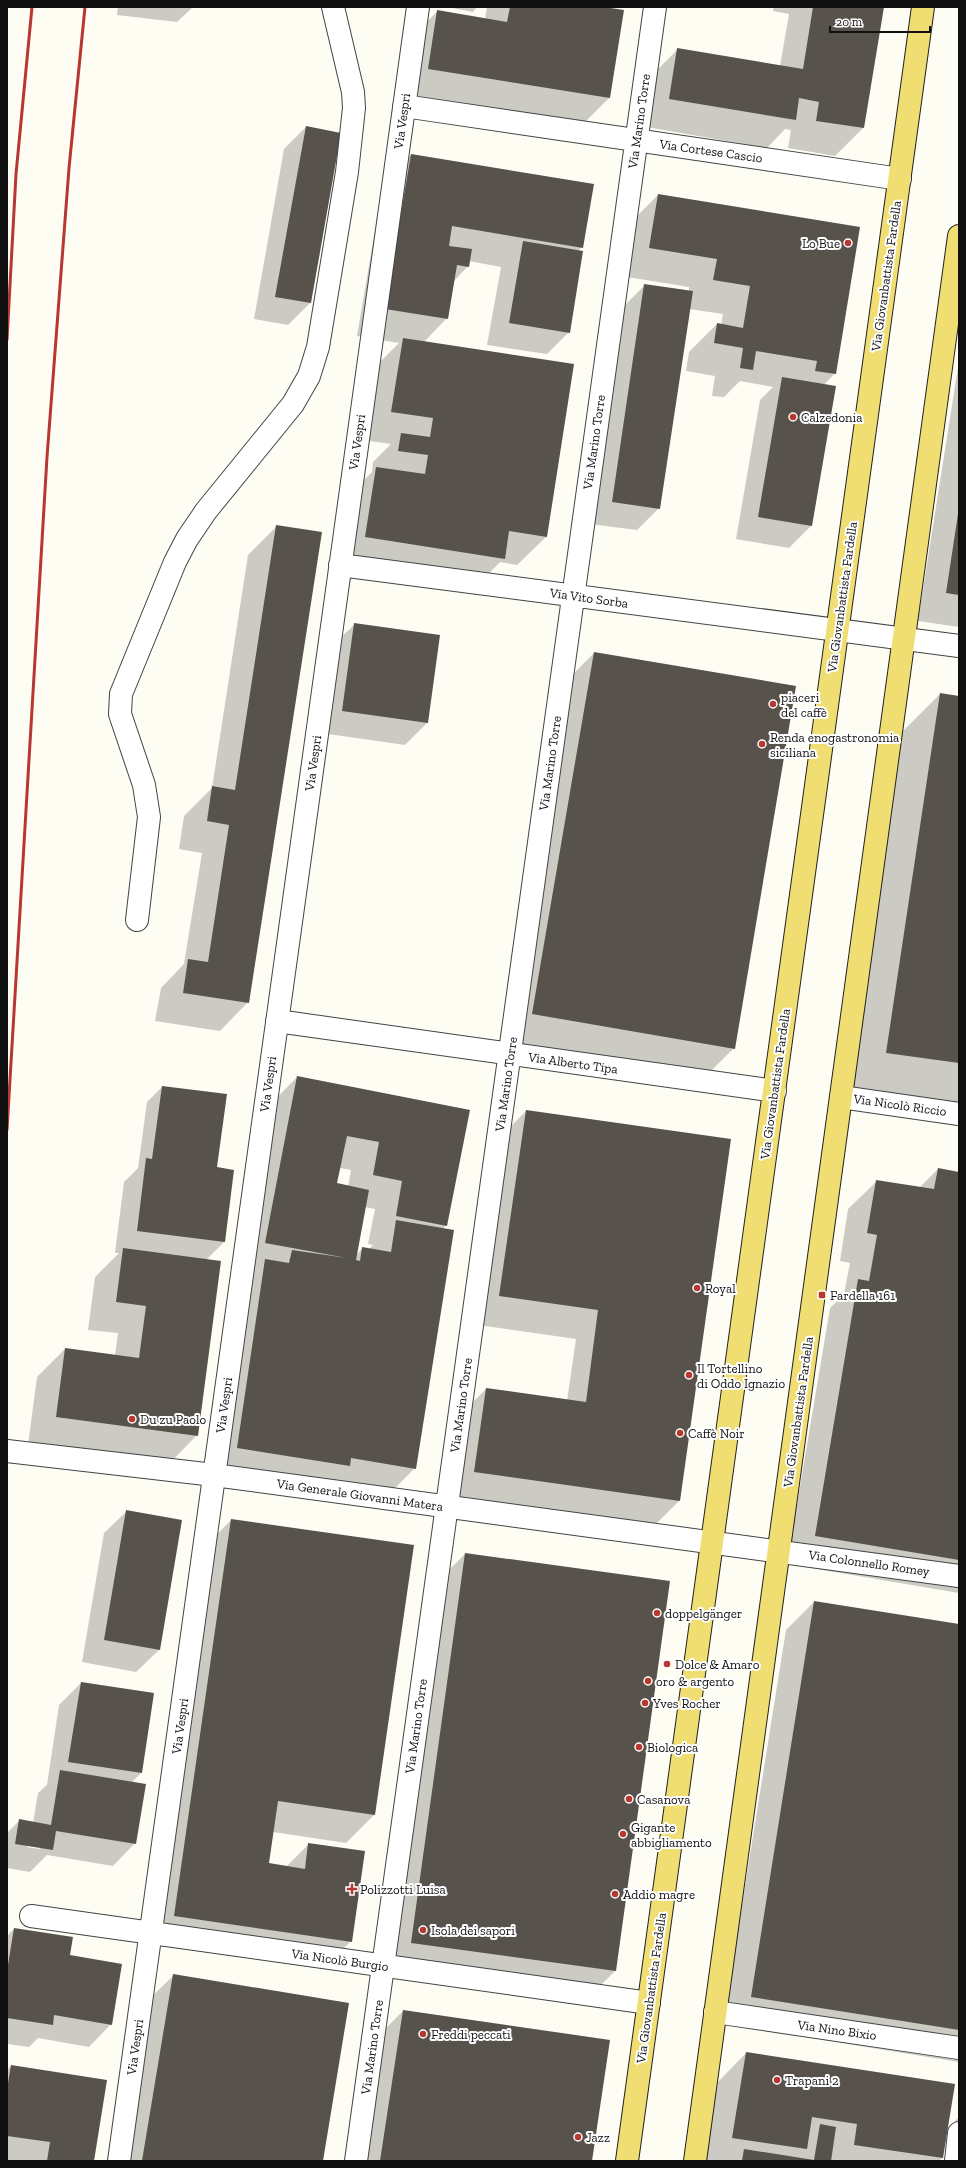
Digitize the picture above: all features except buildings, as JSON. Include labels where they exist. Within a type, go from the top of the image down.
[{"type":"main road","name":"Via Giovanbattista Fardella","points":[[627,2161],[923,7]]},
{"type":"main road","name":"Via Giovanbattista Fardella","points":[[695,2161],[959,236]]},
{"type":"street","points":[[137,920],[149,817],[144,785],[120,714],[122,694],[175,562],[187,539],[206,511],[293,404],[309,376],[318,347],[347,172],[354,108],[353,92],[333,7]]},
{"type":"street","name":"Via Vespri","points":[[119,2161],[418,7]]},
{"type":"street","name":"Via Marino Torre","points":[[356,2161],[655,7]]},
{"type":"street","name":"Via Cortese Cascio","points":[[404,106],[900,179]]},
{"type":"street","name":"Via Vito Sorba","points":[[340,565],[959,646]]},
{"type":"street","name":"Via Alberto Tipa","points":[[277,1022],[775,1091]]},
{"type":"street","name":"Via Nicolò Riccio","points":[[841,1097],[959,1114]]},
{"type":"street","name":"Via Generale Giovanni Matera","points":[[7,1451],[214,1475],[778,1552]]},
{"type":"street","name":"Via Colonnello Romey","points":[[778,1552],[959,1576]]},
{"type":"street","name":"Via Nicolò Burgio","points":[[31,1916],[649,2003]]},
{"type":"street","name":"Via Nino Bixio","points":[[715,2012],[959,2048]]},
{"type":"street","points":[[956,2161],[959,2133]]},
{"type":"railway","points":[[7,340],[16,174],[32,7]]},
{"type":"railway","points":[[7,1130],[47,457],[69,168],[85,7]]},
{"type":"place","name":"Lo Bue","points":[[848,243]]},
{"type":"place","name":"Calzedonia","points":[[793,417]]},
{"type":"place","name":"piaceri del caffè","points":[[773,704]]},
{"type":"place","name":"Renda enogastronomia siciliana","points":[[762,744]]},
{"type":"place","name":"Royal","points":[[697,1288]]},
{"type":"place","name":"Fardella 161","points":[[822,1295]]},
{"type":"place","name":"Il Tortellino di Oddo Ignazio","points":[[689,1375]]},
{"type":"place","name":"Du zu Paolo","points":[[132,1419]]},
{"type":"place","name":"Caffè Noir","points":[[680,1433]]},
{"type":"place","name":"doppelgänger","points":[[657,1613]]},
{"type":"place","name":"Dolce & Amaro","points":[[667,1664]]},
{"type":"place","name":"oro & argento","points":[[648,1681]]},
{"type":"place","name":"Yves Rocher","points":[[645,1703]]},
{"type":"place","name":"Biologica","points":[[639,1747]]},
{"type":"place","name":"Casanova","points":[[629,1799]]},
{"type":"place","name":"Gigante abbigliamento","points":[[623,1834]]},
{"type":"place","name":"Polizzotti Luisa","points":[[352,1889]]},
{"type":"place","name":"Addio magre","points":[[615,1894]]},
{"type":"place","name":"Isola dei sapori","points":[[423,1930]]},
{"type":"place","name":"Freddi peccati","points":[[423,2034]]},
{"type":"place","name":"Trapani 2","points":[[777,2080]]},
{"type":"place","name":"Jazz","points":[[578,2137]]}]
